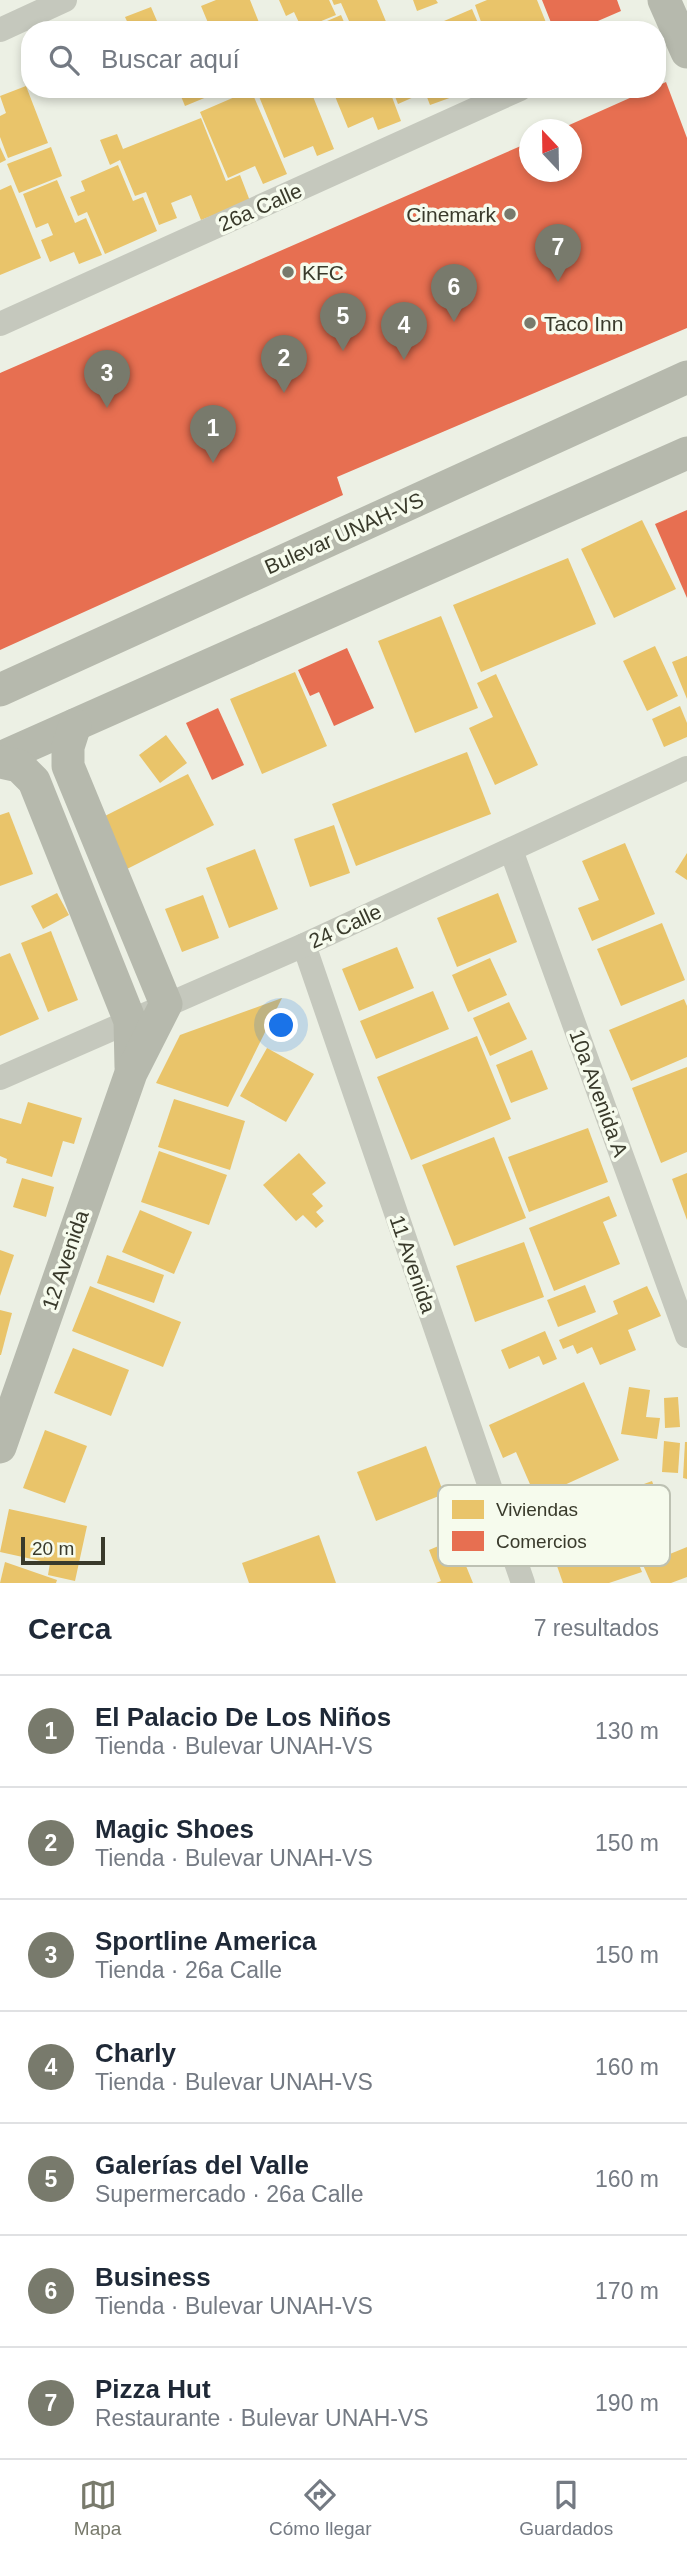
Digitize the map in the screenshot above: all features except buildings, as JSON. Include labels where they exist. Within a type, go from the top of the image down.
[{"type":"main road","points":[[669,16],[687,52]]},
{"type":"main road","name":"Bulevar UNAH-VS","points":[[0,690],[687,377]]},
{"type":"main road","points":[[0,760],[687,453]]},
{"type":"main road","points":[[75,725],[68,747],[68,766],[166,1004]]},
{"type":"main road","name":"12 Avenida","points":[[0,760],[19,766],[34,781],[130,1021],[131,1073]]},
{"type":"main road","name":"12 Avenida","points":[[0,1447],[131,1073],[166,1004]]},
{"type":"street","points":[[0,30],[65,0]]},
{"type":"street","name":"26a Calle","points":[[0,324],[500,98]]},
{"type":"street","name":"24 Calle","points":[[0,1079],[304,945],[687,768]]},
{"type":"street","name":"10a Avenida A","points":[[511,850],[687,1336]]},
{"type":"street","name":"11 Avenida","points":[[304,945],[489,1485]]},
{"type":"street","name":"11 Avenida","points":[[517,1566],[523,1583]]},
{"type":"place","name":"Cinemark","points":[[510,214]]},
{"type":"place","name":"KFC","points":[[288,272]]},
{"type":"place","name":"Pizza Hut","points":[[558,282]]},
{"type":"place","name":"Business","points":[[454,322]]},
{"type":"place","name":"Taco Inn","points":[[530,323]]},
{"type":"place","name":"Galerías del Valle","points":[[343,351]]},
{"type":"place","name":"Charly","points":[[404,360]]},
{"type":"place","name":"Magic Shoes","points":[[284,393]]},
{"type":"place","name":"Sportline America","points":[[107,408]]},
{"type":"place","name":"El Palacio De Los Niños","points":[[213,463]]}]
